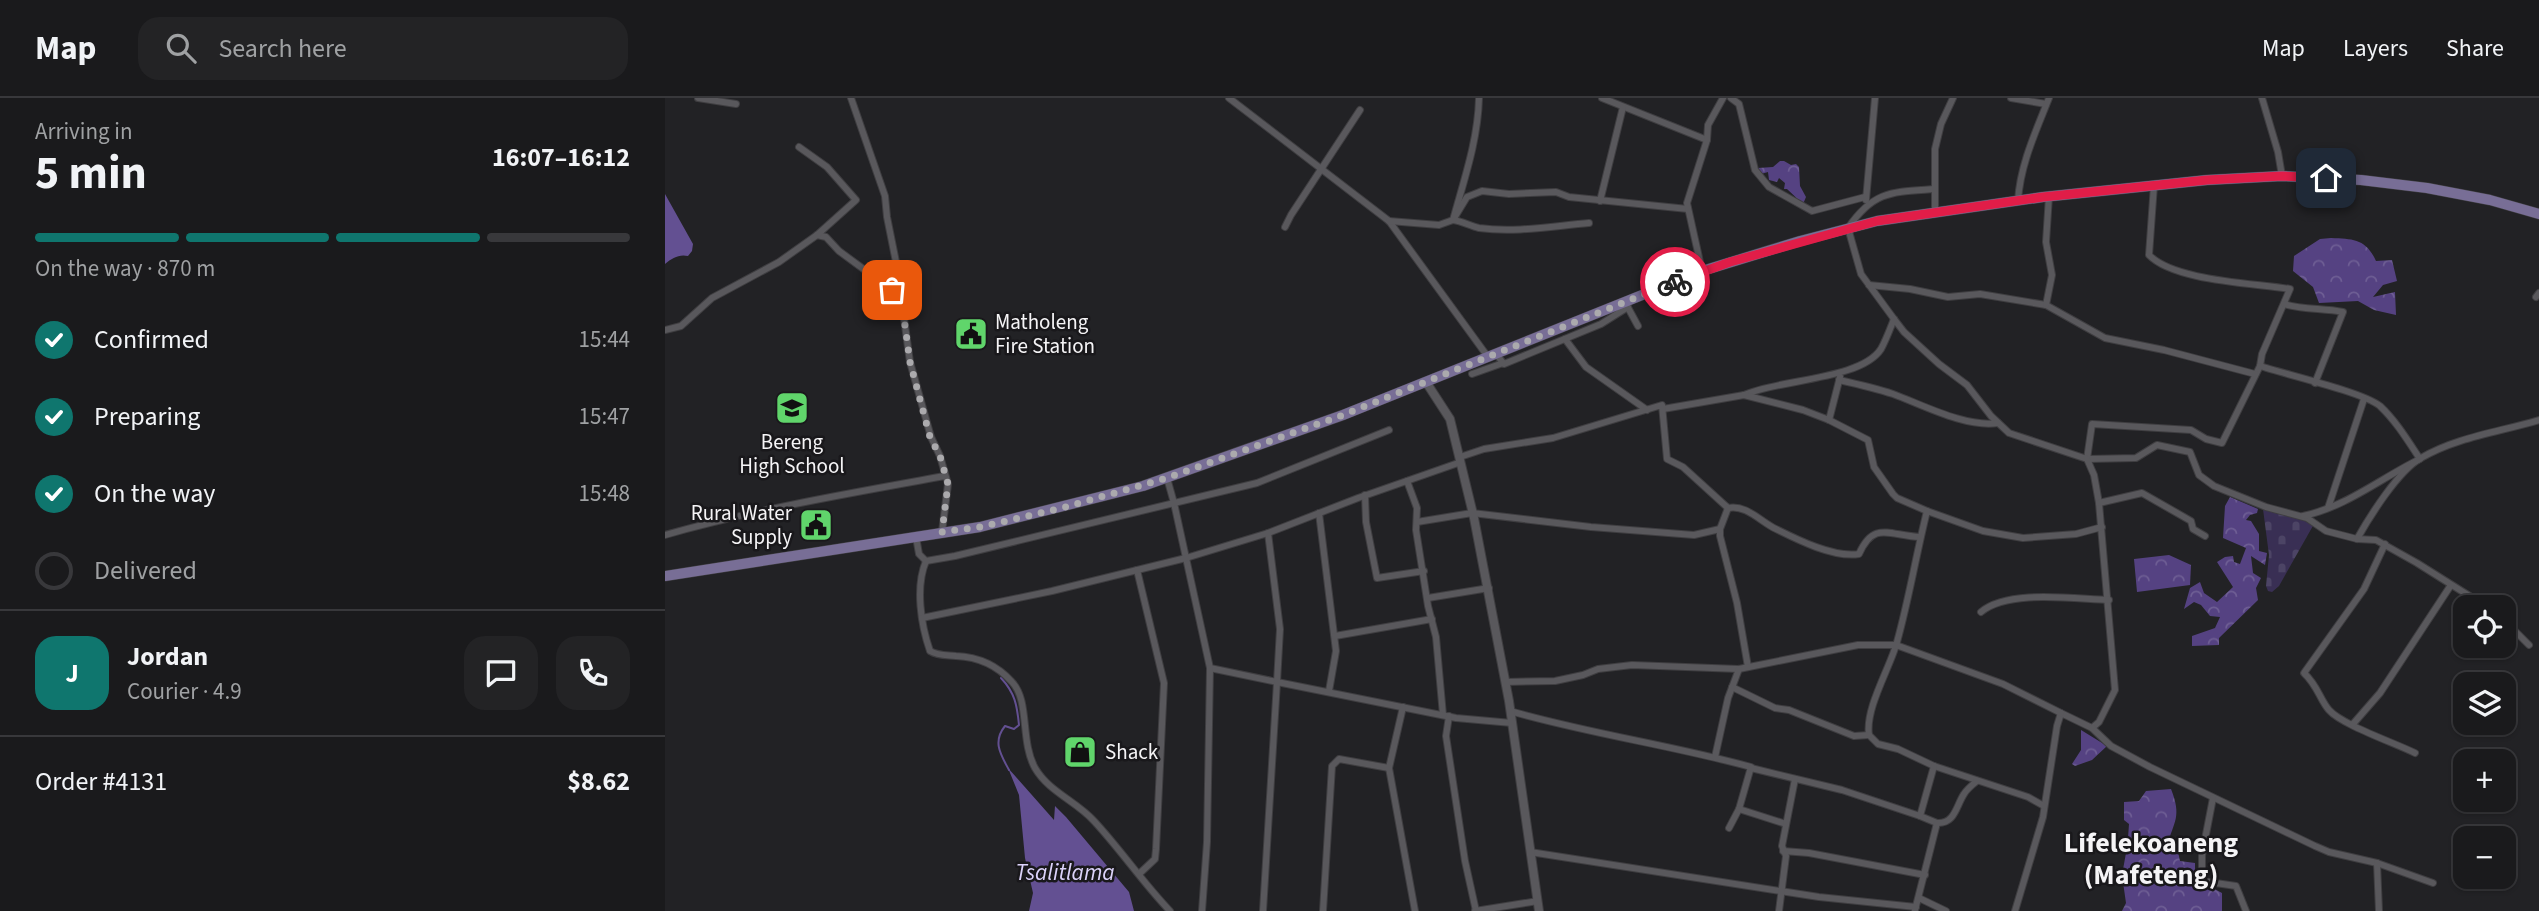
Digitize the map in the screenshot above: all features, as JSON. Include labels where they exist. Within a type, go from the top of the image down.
[{"type":"main road","points":[[665,576],[980,527],[1062,508],[1167,478],[1496,358],[1627,305],[1702,271],[1877,221],[2049,196],[2282,176],[2427,187],[2490,200],[2539,214]]},
{"type":"street","points":[[698,98],[736,104]]},
{"type":"street","points":[[851,98],[885,196],[904,302],[910,362],[930,437],[940,456],[948,484],[942,532]]},
{"type":"street","points":[[1229,98],[1389,221],[1496,358],[1504,364],[1601,324],[1627,305],[1638,326]]},
{"type":"street","points":[[1453,220],[1471,155],[1479,98]]},
{"type":"street","points":[[1602,98],[1707,140]]},
{"type":"street","points":[[1702,271],[1688,209],[1690,189],[1707,140],[1708,125],[1723,98]]},
{"type":"street","points":[[1731,98],[1738,104],[1755,170],[1769,187],[1812,211],[1865,197]]},
{"type":"street","points":[[1868,205],[1865,197],[1875,98]]},
{"type":"street","points":[[1935,212],[1935,149],[1941,124],[1953,98]]},
{"type":"street","points":[[2011,98],[2048,101],[2032,141],[2018,201]]},
{"type":"street","points":[[2262,98],[2282,176]]},
{"type":"street","points":[[1600,201],[1623,107]]},
{"type":"street","points":[[1285,227],[1360,110]]},
{"type":"street","points":[[665,330],[681,326],[712,298],[779,262],[817,235],[856,200],[827,167],[799,146]]},
{"type":"street","points":[[2092,728],[2099,722],[2115,690],[2107,617],[2109,600],[2102,527],[2094,475],[2087,459],[2092,424],[2191,430],[2206,439],[2222,443],[2260,366],[2262,354],[2290,289],[2197,276],[2158,264],[2148,255],[2154,186]]},
{"type":"street","points":[[1935,190],[1889,192],[1868,205],[1848,228],[1861,274],[1904,332],[1967,385],[2009,433],[2087,459],[2136,458],[2157,446],[2190,452],[2194,457],[2195,469],[2205,481],[2266,506],[2302,516],[2326,531],[2357,539],[2376,540],[2467,595]]},
{"type":"street","points":[[1453,220],[1467,197],[1482,191],[1509,194],[1556,192],[1569,197],[1600,201],[1688,209]]},
{"type":"street","points":[[2046,305],[2052,275],[2046,242],[2049,196]]},
{"type":"street","points":[[1389,221],[1439,225],[1453,220],[1476,228],[1519,229],[1589,223]]},
{"type":"street","points":[[817,235],[826,237],[839,251],[892,290],[903,311]]},
{"type":"street","points":[[1869,285],[1910,289],[1948,297],[1980,294],[2046,305],[2105,338],[2164,350],[2255,374]]},
{"type":"street","points":[[2284,304],[2343,312],[2315,383]]},
{"type":"street","points":[[1829,420],[1840,377],[1880,350],[1894,319]]},
{"type":"street","points":[[1565,339],[1585,367],[1647,410]]},
{"type":"street","points":[[1472,374],[1496,358]]},
{"type":"street","points":[[2260,366],[2378,404],[2420,459]]},
{"type":"street","points":[[1663,409],[1744,395],[1801,379],[1840,377],[1969,421],[1985,425],[1998,422]]},
{"type":"street","points":[[1426,382],[1450,419],[1489,588],[1539,911]]},
{"type":"street","points":[[1744,395],[1803,410],[1868,440],[1874,467],[1893,494],[1927,511],[1983,531],[2023,538],[2076,534],[2102,527]]},
{"type":"street","points":[[2328,508],[2364,399]]},
{"type":"street","points":[[922,618],[1052,591],[1186,558],[1268,533],[1484,449],[1553,438],[1662,405],[1667,459],[1683,467],[1728,508]]},
{"type":"street","points":[[2302,516],[2345,501],[2420,459],[2476,435],[2539,420]]},
{"type":"street","points":[[926,561],[1257,483],[1389,430]]},
{"type":"street","points":[[2357,539],[2404,473],[2420,459]]},
{"type":"street","points":[[665,535],[727,518],[945,476]]},
{"type":"street","points":[[1167,478],[1210,668],[1207,842],[1202,911]]},
{"type":"street","points":[[1407,481],[1417,508],[1416,522],[1436,637],[1446,736],[1475,911],[1538,901]]},
{"type":"street","points":[[2099,503],[2142,493],[2177,511],[2191,521],[2193,529],[2205,536]]},
{"type":"street","points":[[1365,495],[1366,522],[1377,578],[1424,571]]},
{"type":"street","points":[[1728,508],[1732,506],[1753,514],[1773,528],[1793,537],[1850,555],[1859,554],[1868,536],[1877,532],[1920,537]]},
{"type":"street","points":[[1728,508],[1720,529],[1748,667]]},
{"type":"street","points":[[1927,511],[1912,586],[1896,645],[1874,707],[1869,735],[1876,743],[1898,749],[1934,766],[2028,797],[2044,806]]},
{"type":"street","points":[[1319,513],[1336,651],[1329,691]]},
{"type":"street","points":[[1416,522],[1472,513],[1591,527],[1694,534],[1720,529]]},
{"type":"street","points":[[1263,911],[1280,629],[1268,533]]},
{"type":"street","points":[[916,537],[919,554],[926,561]]},
{"type":"street","points":[[2385,544],[2364,589],[2304,673],[2318,689],[2329,711],[2415,753]]},
{"type":"street","points":[[926,561],[920,575],[922,618],[928,645],[933,653],[985,661],[1014,683],[1022,698],[1027,749],[1035,768],[1046,783],[1092,818],[1170,911]]},
{"type":"street","points":[[1137,570],[1164,682],[1155,859],[1139,874]]},
{"type":"street","points":[[2353,724],[2380,692],[2451,585]]},
{"type":"street","points":[[1428,598],[1489,588]]},
{"type":"street","points":[[1981,612],[1989,605],[2006,599],[2109,600]]},
{"type":"street","points":[[1335,636],[1432,619]]},
{"type":"street","points":[[2516,632],[2529,645]]},
{"type":"street","points":[[1505,682],[1555,681],[1598,669],[1632,665],[1739,669],[1858,645],[1896,645],[2003,684],[2092,728],[2111,746],[2329,852],[2377,863],[2433,883]]},
{"type":"street","points":[[1210,668],[1446,716],[1512,723]]},
{"type":"street","points":[[1715,757],[1739,669]]},
{"type":"street","points":[[1732,687],[1775,708],[1789,710],[1854,736],[1869,735]]},
{"type":"street","points":[[1403,707],[1389,768],[1415,911]]},
{"type":"street","points":[[1510,711],[1601,734],[1661,744],[1842,790],[1943,824],[1953,817],[1965,791],[1977,781]]},
{"type":"street","points":[[2015,911],[2044,806],[2061,713]]},
{"type":"street","points":[[1324,911],[1332,766],[1339,759],[1389,768]]},
{"type":"street","points":[[1920,816],[1934,766]]},
{"type":"street","points":[[1730,828],[1739,809],[1751,768]]},
{"type":"street","points":[[1779,911],[1786,856],[1783,851],[1786,824],[1795,779]]},
{"type":"street","points":[[2214,798],[2202,855],[2202,881],[2236,886],[2246,911]]},
{"type":"street","points":[[1739,809],[1786,824]]},
{"type":"street","points":[[1530,852],[1782,892],[1916,909],[1937,823]]},
{"type":"street","points":[[1783,851],[1809,853],[1925,875]]},
{"type":"street","points":[[2377,863],[2379,911]]},
{"type":"street","points":[[1919,898],[1946,911]]},
{"type":"green space","points":[[1780,161],[1799,167],[1800,186],[1806,197],[1803,204],[1784,189],[1785,183],[1779,178],[1777,182],[1769,180],[1768,172],[1761,174],[1758,168],[1773,167]]},
{"type":"green space","points":[[2331,238],[2363,244],[2376,261],[2392,260],[2397,281],[2383,285],[2373,297],[2395,292],[2396,315],[2374,310],[2358,301],[2319,303],[2313,287],[2293,271],[2294,256],[2320,239]]},
{"type":"green space","points":[[2230,497],[2258,509],[2257,513],[2246,520],[2251,521],[2259,534],[2259,551],[2267,553],[2265,565],[2251,556],[2253,573],[2261,578],[2256,588],[2258,600],[2219,638],[2219,645],[2192,646],[2192,636],[2215,628],[2220,617],[2210,616],[2201,605],[2194,602],[2184,609],[2190,588],[2200,582],[2204,593],[2217,602],[2233,587],[2217,562],[2233,556],[2234,562],[2240,564],[2246,548],[2223,538],[2225,506]]},
{"type":"green space","points":[[2263,509],[2302,518],[2314,524],[2279,586],[2272,592],[2268,591],[2266,586],[2269,555]]},
{"type":"green space","points":[[2169,555],[2191,565],[2190,585],[2137,592],[2134,559]]},
{"type":"green space","points":[[2081,730],[2107,746],[2092,760],[2075,766],[2072,764],[2081,750]]},
{"type":"green space","points":[[2171,789],[2176,813],[2167,846],[2170,848],[2172,844],[2177,847],[2180,861],[2195,863],[2195,882],[2222,893],[2222,911],[2122,911],[2126,903],[2122,875],[2126,853],[2120,847],[2128,838],[2129,824],[2124,820],[2124,802],[2139,801],[2146,791]]},
{"type":"water","points":[[665,194],[693,244],[688,256],[676,257],[665,264]]},
{"type":"water","name":"Tsalitlama","points":[[1008,768],[1054,820],[1055,806],[1066,817],[1129,892],[1134,911],[1029,911],[1033,893],[1025,858],[1019,795]]},
{"type":"waterway","points":[[1001,678],[1015,700],[1019,725],[1014,729],[1005,726],[999,738],[999,748],[1009,770]]},
{"type":"way so far","points":[[892,290],[903,311],[910,362],[930,437],[940,456],[948,484],[942,532],[980,527],[1062,508],[1167,478],[1343,415],[1675,282]]},
{"type":"place","name":"Matholeng Fire Station","points":[[971,334]]},
{"type":"place","name":"Bereng High School","points":[[792,408]]},
{"type":"place","name":"Rural Water Supply","points":[[816,525]]},
{"type":"place","name":"Shack","points":[[1080,752]]},
{"type":"district","name":"Lifelekoaneng (Mafeteng)","points":[[2151,858]]},
{"type":"route","points":[[1675,282],[1730,262],[1877,221],[2043,197],[2207,180],[2282,176],[2326,178]]}]
